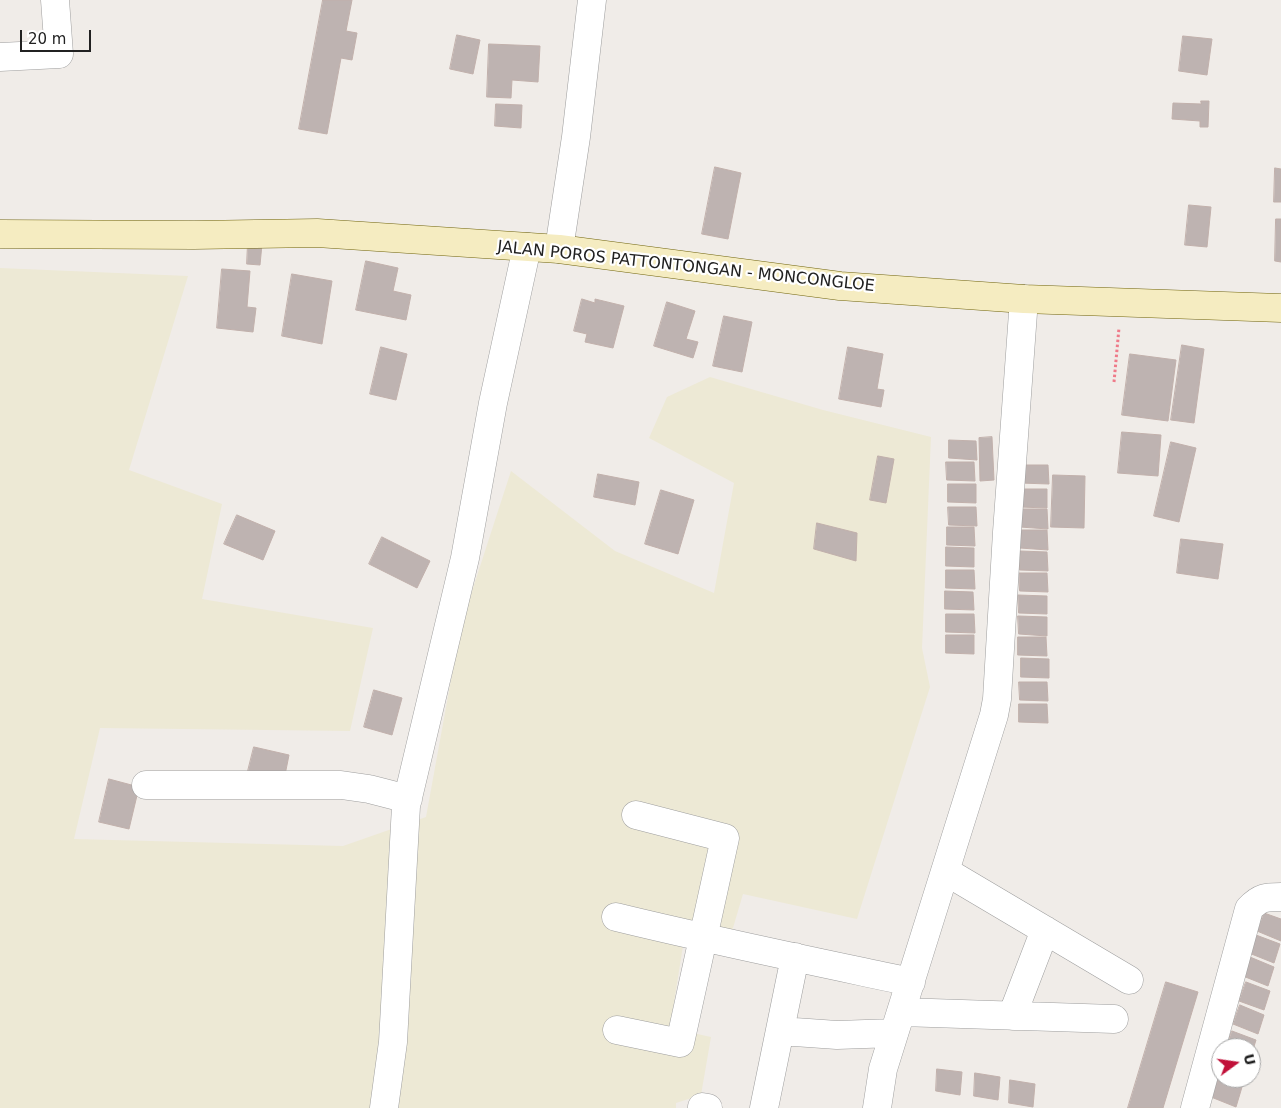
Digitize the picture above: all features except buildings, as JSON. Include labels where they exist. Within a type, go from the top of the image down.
[{"type":"street","points":[[0,57],[59,54],[55,0]]},
{"type":"street","points":[[559,249],[576,137],[592,0]]},
{"type":"street","name":"JALAN POROS PATTONTONGAN - MONCONGLOE","points":[[0,234],[194,235],[317,233],[559,249],[840,286],[1024,299],[1281,308]]},
{"type":"street","points":[[384,1108],[392,1042],[404,825],[408,800],[465,558],[493,403],[526,247]]},
{"type":"street","points":[[877,1108],[883,1069],[994,715],[997,699],[1024,299]]},
{"type":"street","points":[[146,785],[341,785],[369,788],[408,800]]},
{"type":"street","points":[[616,1030],[680,1043],[725,838],[636,815]]},
{"type":"street","points":[[945,871],[1128,980]]},
{"type":"street","points":[[1195,1108],[1249,909],[1257,900],[1281,897]]},
{"type":"street","points":[[616,917],[703,938],[911,982]]},
{"type":"street","points":[[1012,1016],[1045,930]]},
{"type":"street","points":[[764,1108],[795,957]]},
{"type":"street","points":[[780,1031],[837,1035],[898,1022],[1012,1016],[1114,1019]]},
{"type":"path","points":[[1114,382],[1122,303]]},
{"type":"shaded area","points":[[0,268],[188,276],[129,470],[222,504],[202,599],[373,628],[350,731],[100,728],[74,839],[343,846],[426,817],[461,625],[511,471],[615,551],[714,593],[734,483],[649,438],[667,397],[710,377],[823,410],[931,437],[922,648],[930,687],[857,919],[743,894],[730,938],[685,933],[670,1028],[711,1037],[701,1095],[676,1103],[676,1108],[0,1108]]}]
